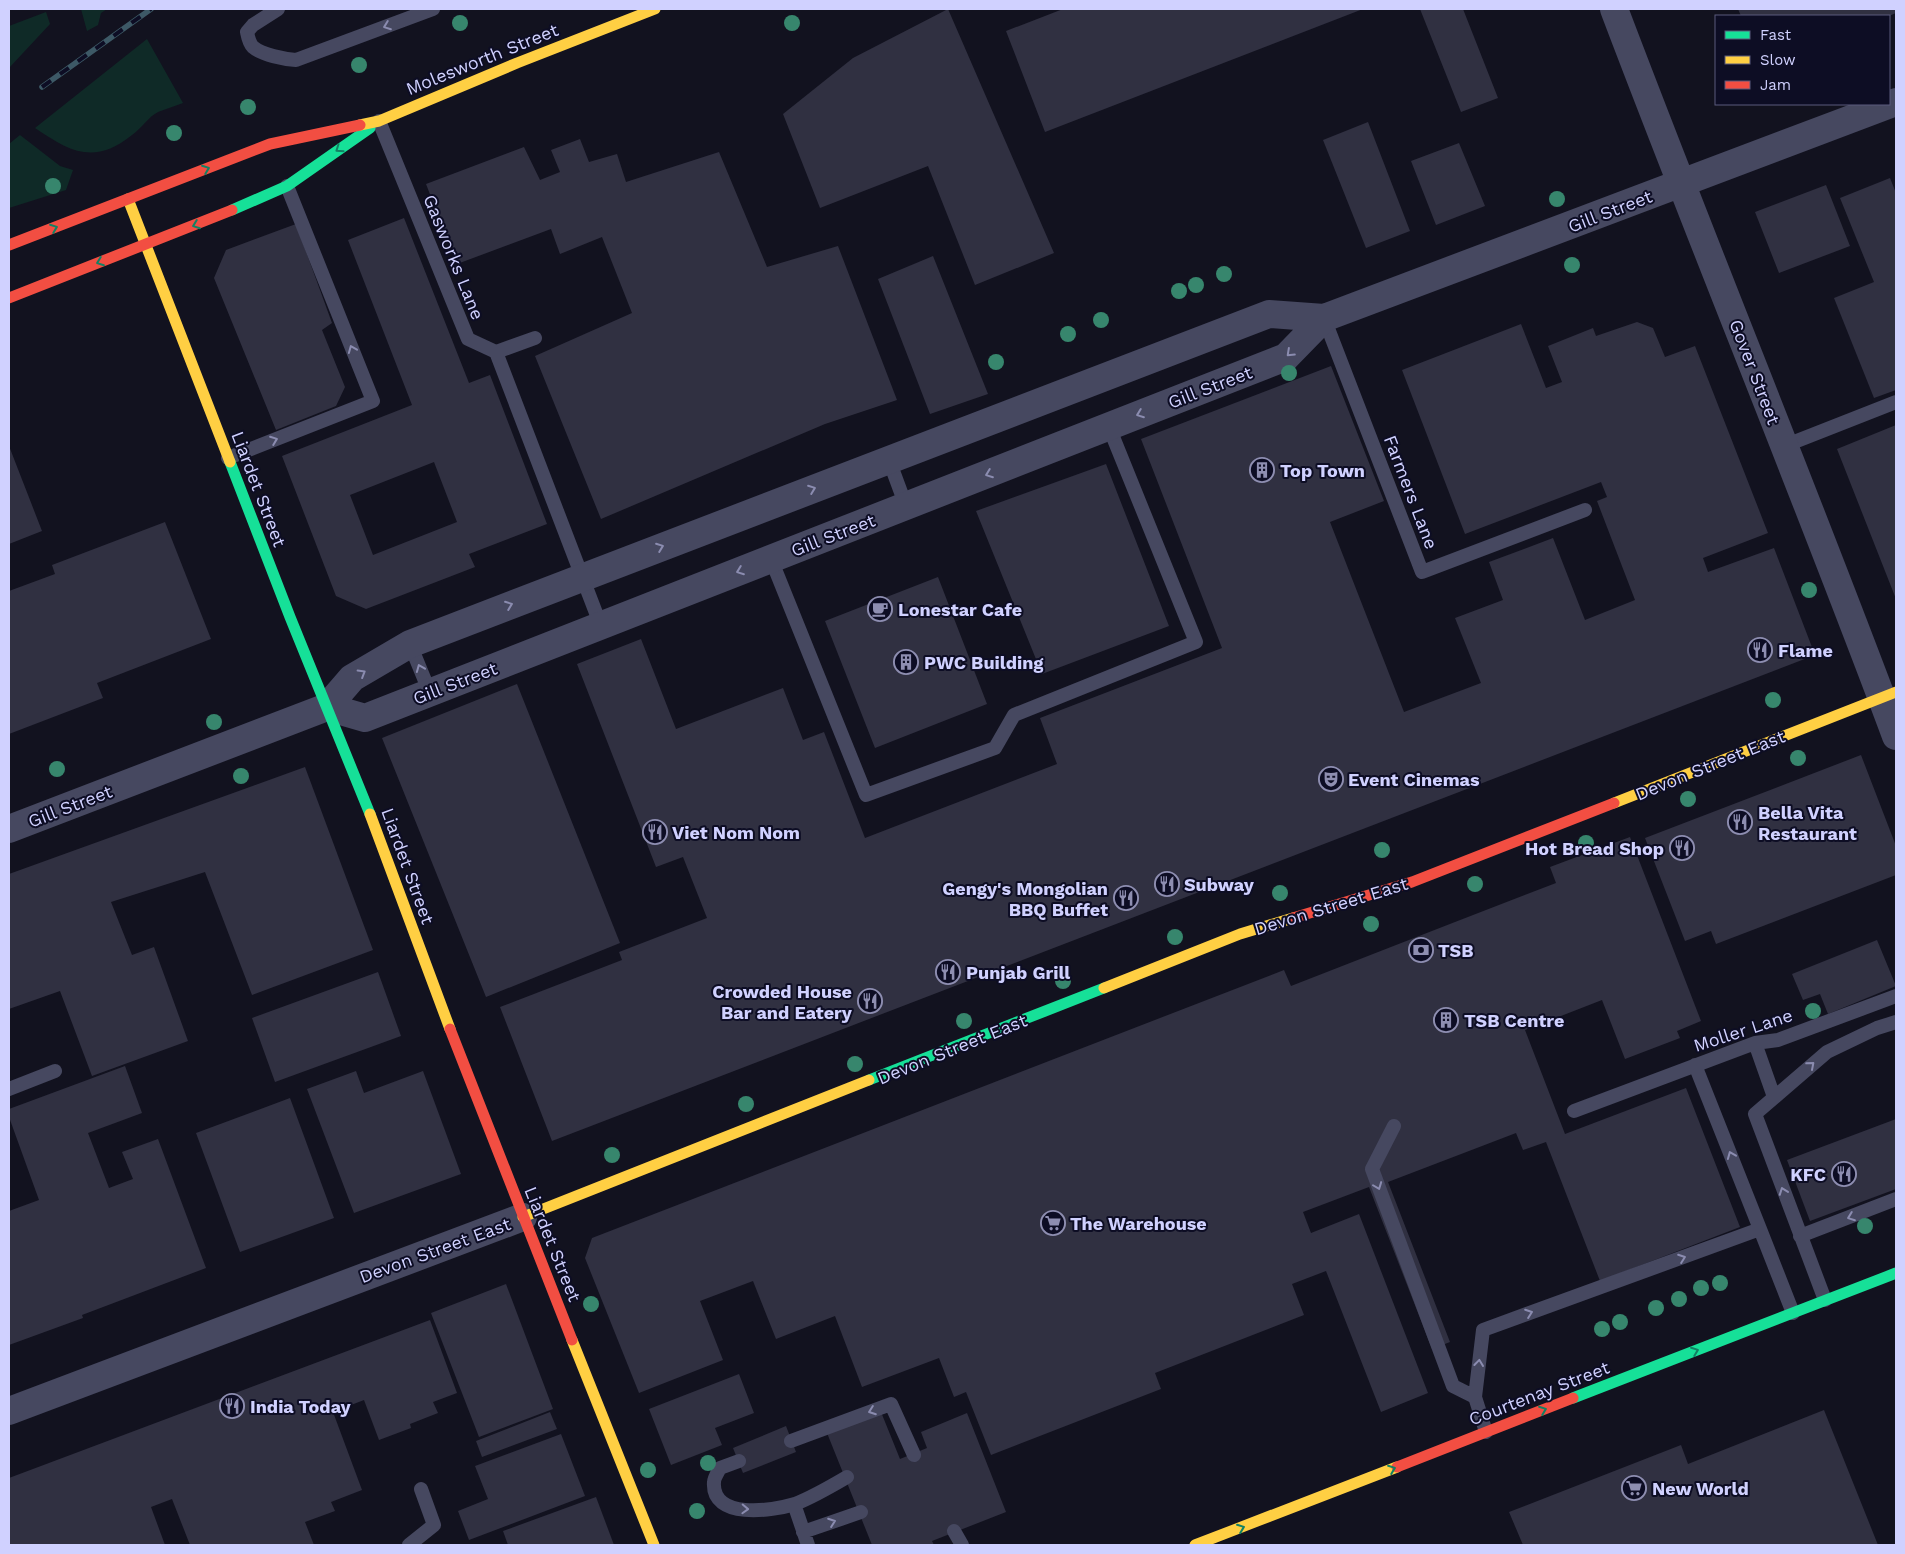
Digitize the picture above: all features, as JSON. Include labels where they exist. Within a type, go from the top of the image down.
[{"type":"main road","name":"Molesworth Street","points":[[9,245],[270,144],[379,121],[518,62],[656,9]]},
{"type":"main road","name":"Molesworth Street","points":[[9,298],[204,222],[287,186],[379,121]]},
{"type":"main road","name":"Liardet Street","points":[[128,199],[228,458],[358,783],[440,1004],[523,1217],[654,1545]]},
{"type":"main road","name":"Devon Street East","points":[[523,1217],[1240,934],[1412,882],[1889,695]]},
{"type":"main road","name":"Courtenay Street","points":[[1195,1545],[1896,1273]]},
{"type":"street","name":"Gover Street","points":[[1614,9],[1784,446],[1889,695],[1896,736]]},
{"type":"street","name":"Gill Street","points":[[9,829],[327,707],[352,678],[410,644],[582,577],[1269,314],[1324,318],[1888,105]]},
{"type":"street","name":"Gill Street","points":[[327,707],[365,718],[430,693],[1286,358],[1324,318]]},
{"type":"street","name":"Devon Street East","points":[[9,1411],[523,1217]]},
{"type":"lane","points":[[278,9],[253,25],[247,32],[249,41],[254,48],[282,59],[296,60],[433,9]]},
{"type":"lane","name":"Gasworks Lane","points":[[379,121],[468,339],[496,352]]},
{"type":"lane","points":[[228,458],[373,401],[287,186]]},
{"type":"lane","name":"Farmers Lane","points":[[1324,318],[1422,572],[1584,510]]},
{"type":"lane","points":[[535,338],[496,352],[601,626]]},
{"type":"lane","points":[[1784,446],[1896,402]]},
{"type":"lane","points":[[771,559],[866,795],[995,748],[1014,715],[1196,642],[1108,427]]},
{"type":"lane","points":[[889,460],[906,506]]},
{"type":"lane","points":[[410,644],[430,693]]},
{"type":"lane","name":"Moller Lane","points":[[1574,1111],[1755,1043],[1778,1040],[1896,996]]},
{"type":"lane","points":[[1825,1300],[1755,1114],[1826,1052],[1877,1028],[1896,1022]]},
{"type":"lane","points":[[1755,1043],[1774,1097]]},
{"type":"lane","points":[[1695,1065],[1793,1313]]},
{"type":"lane","points":[[9,1088],[55,1070]]},
{"type":"lane","points":[[1394,1126],[1372,1169],[1453,1386],[1475,1397]]},
{"type":"lane","points":[[1800,1236],[1896,1199]]},
{"type":"lane","points":[[1486,1432],[1475,1397],[1483,1330],[1760,1229]]},
{"type":"lane","points":[[791,1441],[891,1404],[912,1451]]},
{"type":"lane","points":[[739,1461],[720,1468],[714,1482],[716,1496],[726,1507],[742,1510],[769,1509],[794,1504],[847,1477]]},
{"type":"lane","points":[[409,1545],[434,1525],[420,1489]]},
{"type":"lane","points":[[794,1504],[806,1539],[861,1512]]},
{"type":"lane","points":[[954,1531],[962,1545]]},
{"type":"green space","points":[[81,9],[107,9],[101,13],[98,25],[87,31]]},
{"type":"green space","points":[[46,12],[50,24],[9,68],[9,26]]},
{"type":"green space","points":[[147,39],[183,103],[154,114],[118,145],[106,150],[82,152],[59,143],[35,128]]},
{"type":"green space","points":[[20,135],[60,166],[73,170],[66,190],[9,208],[9,144]]},
{"type":"building","points":[[948,9],[1054,253],[975,285],[928,166],[820,208],[783,114],[853,58]]},
{"type":"building","points":[[1063,9],[1363,9],[1045,132],[1006,31]]},
{"type":"building","points":[[1420,9],[1463,9],[1498,98],[1461,112]]},
{"type":"building","points":[[1738,9],[1896,9],[1896,13],[1890,16],[1741,15]]},
{"type":"building","points":[[1368,122],[1410,231],[1366,248],[1323,140]]},
{"type":"building","points":[[580,139],[589,162],[617,154],[626,182],[719,152],[767,267],[838,246],[897,400],[825,424],[601,519],[535,356],[632,313],[602,237],[560,254],[551,229],[457,264],[426,184],[524,147],[540,180],[560,172],[551,150]]},
{"type":"building","points":[[1459,143],[1485,206],[1436,225],[1411,161]]},
{"type":"building","points":[[1890,178],[1896,193],[1896,390],[1874,398],[1834,298],[1874,282],[1840,198]]},
{"type":"building","points":[[1826,185],[1850,246],[1779,273],[1755,212]]},
{"type":"building","points":[[404,218],[469,383],[490,375],[547,524],[469,554],[475,567],[366,609],[336,596],[282,456],[412,405],[348,240]],"holes":[[[434,462],[457,522],[373,555],[350,495]]]},
{"type":"building","points":[[296,224],[332,323],[322,330],[345,387],[336,406],[276,430],[214,278],[226,250]]},
{"type":"building","points":[[933,256],[988,394],[930,414],[878,279]]},
{"type":"building","points":[[1637,322],[1653,328],[1665,357],[1695,346],[1768,533],[1703,558],[1708,572],[1774,548],[1815,655],[552,1141],[500,1007],[622,960],[619,952],[707,918],[683,857],[656,867],[577,664],[641,639],[676,729],[783,688],[803,740],[824,732],[865,838],[1057,764],[1040,718],[1222,648],[1141,439],[1331,366],[1384,501],[1330,522],[1404,712],[1481,683],[1455,618],[1503,600],[1489,562],[1553,538],[1585,620],[1635,600],[1597,501],[1607,497],[1601,482],[1465,534],[1402,370],[1521,324],[1546,388],[1562,382],[1548,346],[1593,328],[1596,336]]},
{"type":"building","points":[[1896,425],[1896,599],[1837,449]]},
{"type":"building","points":[[9,446],[42,531],[9,544]]},
{"type":"building","points":[[1106,464],[1169,626],[1042,674],[976,511]]},
{"type":"building","points":[[165,522],[211,639],[97,683],[103,698],[9,734],[9,591],[55,574],[52,565]]},
{"type":"building","name":"PWC Building","points":[[938,577],[987,704],[875,748],[825,621]]},
{"type":"building","points":[[517,684],[620,943],[486,997],[382,738]]},
{"type":"building","points":[[1861,755],[1896,846],[1896,875],[1716,944],[1711,931],[1685,941],[1645,838]]},
{"type":"building","points":[[305,767],[373,950],[252,995],[205,872],[111,902],[132,955],[154,947],[188,1041],[92,1076],[60,991],[9,1009],[9,874]]},
{"type":"building","points":[[1630,837],[1701,1021],[1677,1031],[1680,1038],[1625,1059],[1602,1000],[1525,1030],[1565,1134],[1686,1088],[1740,1227],[1600,1281],[1546,1142],[1523,1150],[1516,1133],[1388,1182],[1450,1342],[1432,1349],[1369,1187],[1303,1212],[1311,1233],[1359,1214],[1428,1393],[1381,1412],[1326,1271],[1292,1284],[1304,1315],[1155,1373],[1161,1389],[991,1455],[966,1392],[954,1397],[939,1358],[862,1387],[835,1316],[776,1339],[753,1281],[700,1301],[723,1360],[639,1393],[585,1258],[592,1238],[1284,970],[1291,986],[1556,883],[1550,867]]},
{"type":"building","points":[[1877,940],[1896,986],[1828,1014],[1820,994],[1803,1000],[1792,974]]},
{"type":"building","points":[[378,972],[401,1036],[275,1082],[252,1018]]},
{"type":"building","points":[[125,1066],[142,1113],[88,1133],[109,1188],[133,1179],[122,1152],[158,1139],[206,1268],[82,1315],[83,1318],[9,1345],[9,1211],[39,1200],[9,1117],[9,1109]]},
{"type":"building","points":[[356,1071],[364,1093],[423,1071],[461,1174],[354,1213],[307,1089]]},
{"type":"building","points":[[290,1098],[334,1218],[240,1252],[196,1133]]},
{"type":"building","name":"KFC","points":[[1896,1119],[1896,1189],[1810,1221],[1787,1160]]},
{"type":"building","points":[[506,1284],[553,1409],[479,1437],[431,1313]]},
{"type":"building","points":[[430,1320],[457,1393],[433,1402],[438,1413],[410,1424],[411,1428],[379,1440],[364,1400],[333,1412],[362,1490],[331,1502],[335,1511],[305,1522],[314,1545],[190,1545],[172,1499],[151,1507],[165,1545],[9,1545],[9,1478]]},
{"type":"building","points":[[739,1374],[754,1413],[715,1428],[722,1445],[671,1465],[649,1409]]},
{"type":"building","points":[[1824,1410],[1878,1545],[1523,1545],[1509,1512],[1681,1445],[1688,1464]]},
{"type":"building","points":[[550,1412],[557,1429],[482,1457],[476,1441]]},
{"type":"building","points":[[881,1412],[900,1459],[927,1448],[921,1432],[967,1413],[1006,1512],[932,1541],[934,1545],[872,1545],[827,1433]]},
{"type":"building","points":[[786,1426],[796,1452],[743,1473],[733,1448]]},
{"type":"building","points":[[561,1434],[585,1496],[469,1540],[458,1511],[488,1499],[475,1466]]},
{"type":"building","points":[[596,1497],[614,1545],[508,1545],[503,1531]]},
{"type":"railway","points":[[42,87],[151,9]]},
{"type":"traffic: fast","points":[[232,210],[287,186],[370,128]]},
{"type":"traffic: fast","points":[[230,462],[290,617],[370,814]]},
{"type":"traffic: fast","points":[[869,1080],[1104,988]]},
{"type":"traffic: fast","points":[[1573,1398],[1896,1273]]},
{"type":"traffic: slow","points":[[360,125],[379,121],[517,63],[655,9]]},
{"type":"traffic: slow","points":[[128,199],[230,462]]},
{"type":"traffic: slow","points":[[1614,803],[1896,692]]},
{"type":"traffic: slow","points":[[370,814],[450,1029]]},
{"type":"traffic: slow","points":[[1104,988],[1240,934],[1293,918]]},
{"type":"traffic: slow","points":[[523,1217],[869,1080]]},
{"type":"traffic: slow","points":[[572,1340],[654,1545]]},
{"type":"traffic: slow","points":[[1195,1545],[1397,1467]]},
{"type":"traffic: jam","points":[[9,245],[270,144],[360,125]]},
{"type":"traffic: jam","points":[[9,298],[232,210]]},
{"type":"traffic: jam","points":[[1293,918],[1412,882],[1614,803]]},
{"type":"traffic: jam","points":[[450,1029],[572,1340]]},
{"type":"traffic: jam","points":[[1397,1467],[1573,1398]]},
{"type":"place","name":"Top Town","points":[[1262,470]]},
{"type":"place","name":"Lonestar Cafe","points":[[880,609]]},
{"type":"place","name":"Flame","points":[[1760,650]]},
{"type":"place","name":"PWC Building","points":[[906,662]]},
{"type":"place","name":"Event Cinemas","points":[[1331,779]]},
{"type":"place","name":"Bella Vita Restaurant","points":[[1740,822]]},
{"type":"place","name":"Viet Nom Nom","points":[[655,832]]},
{"type":"place","name":"Hot Bread Shop","points":[[1682,848]]},
{"type":"place","name":"Subway","points":[[1167,884]]},
{"type":"place","name":"Gengy's Mongolian BBQ Buffet","points":[[1126,898]]},
{"type":"place","name":"TSB","points":[[1421,950]]},
{"type":"place","name":"Punjab Grill","points":[[948,972]]},
{"type":"place","name":"Crowded House Bar and Eatery","points":[[870,1001]]},
{"type":"place","name":"TSB Centre","points":[[1446,1020]]},
{"type":"place","name":"KFC","points":[[1844,1174]]},
{"type":"place","name":"The Warehouse","points":[[1053,1223]]},
{"type":"place","name":"India Today","points":[[232,1406]]},
{"type":"place","name":"New World","points":[[1634,1488]]}]
